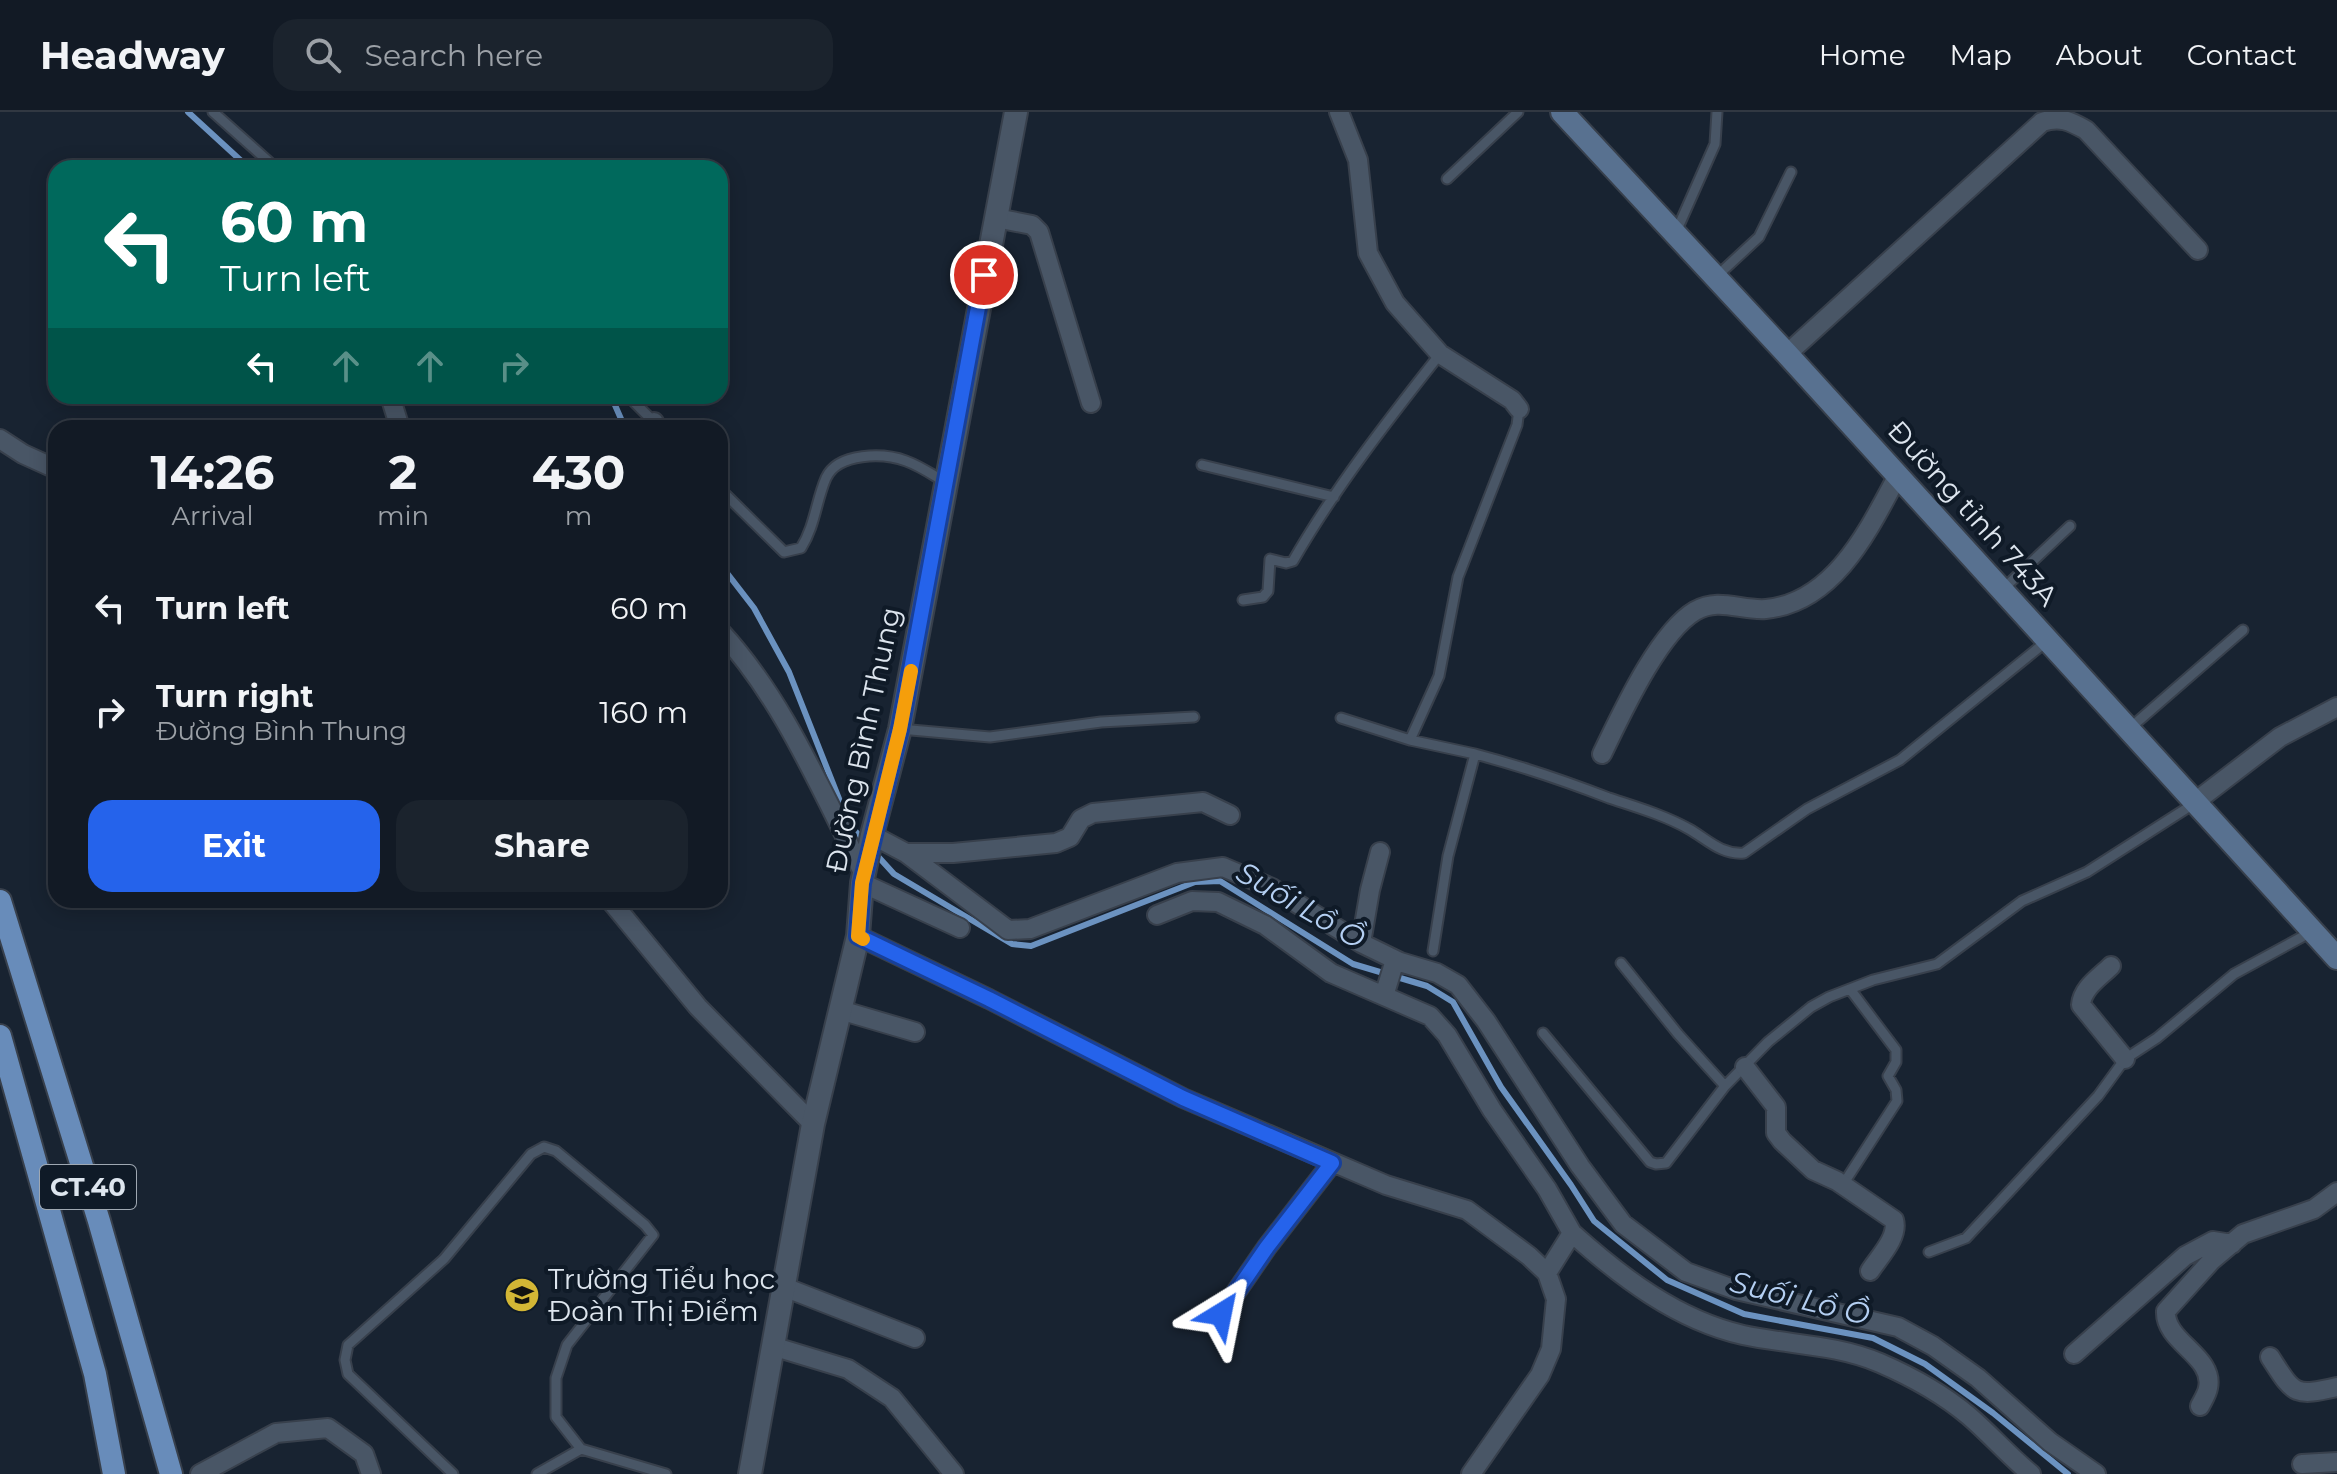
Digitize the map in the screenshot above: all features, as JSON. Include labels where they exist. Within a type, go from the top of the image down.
[{"type":"main road","name":"Đường tỉnh 743A","points":[[1562,112],[1898,475],[2337,958]]},
{"type":"main road","name":"CT.40","points":[[0,901],[99,1221],[171,1474]]},
{"type":"main road","name":"CT.40","points":[[0,1036],[95,1374],[114,1474]]},
{"type":"street","name":"Đường Bình Thung","points":[[750,1474],[813,1124],[858,936],[871,839],[900,729],[1016,112]]},
{"type":"street","points":[[1339,112],[1358,160],[1368,253],[1395,303],[1440,354],[1512,400],[1519,409]]},
{"type":"street","points":[[1787,354],[2042,122],[2054,118],[2069,120],[2086,130],[2198,250]]},
{"type":"street","points":[[996,218],[1032,225],[1039,232],[1091,403]]},
{"type":"street","points":[[0,439],[48,465]]},
{"type":"street","points":[[1602,754],[1623,711],[1665,641],[1683,619],[1698,609],[1715,604],[1765,609],[1795,601],[1825,582],[1856,551],[1898,475]]},
{"type":"street","points":[[728,641],[763,687],[787,726],[864,875],[960,928]]},
{"type":"street","points":[[2195,802],[2280,737],[2337,707]]},
{"type":"street","points":[[906,853],[953,853],[1056,843],[1070,837],[1081,819],[1093,813],[1203,802],[1230,815]]},
{"type":"street","points":[[871,839],[906,853],[1008,930],[1030,929],[1177,873],[1223,867],[1272,888],[1361,943],[1395,960],[1437,973],[1458,985],[1486,1021],[1580,1166],[1623,1224],[1686,1272],[1736,1290],[1898,1327],[1933,1346],[1978,1378],[2050,1442],[2096,1474]]},
{"type":"street","points":[[1361,943],[1380,852]]},
{"type":"street","points":[[1157,915],[1192,901],[1218,902],[1237,909],[1265,925],[1331,973],[1385,993],[1430,1016],[1447,1035],[1572,1233],[1617,1273],[1686,1315],[1741,1334],[1836,1348],[1879,1363],[1926,1386],[1967,1414],[2031,1474]]},
{"type":"street","points":[[617,908],[698,1007],[813,1124]]},
{"type":"street","points":[[858,936],[1183,1098],[1386,1185],[1467,1210],[1529,1256],[1547,1273],[1556,1299],[1551,1349],[1540,1375],[1479,1472]]},
{"type":"street","points":[[1385,993],[1395,960]]},
{"type":"street","points":[[2111,966],[2086,990],[2081,1005],[2125,1059]]},
{"type":"street","points":[[840,1010],[915,1032]]},
{"type":"street","points":[[1745,1067],[1776,1107],[1776,1133],[1782,1141],[1813,1170],[1894,1220],[1896,1227],[1893,1235],[1870,1271]]},
{"type":"street","points":[[1221,1314],[1267,1247],[1332,1163]]},
{"type":"street","points":[[2200,1406],[2208,1387],[2208,1377],[2205,1369],[2170,1329],[2165,1321],[2166,1311],[2212,1260],[2243,1234],[2314,1209],[2337,1192]]},
{"type":"street","points":[[1547,1273],[1572,1233]]},
{"type":"street","points":[[2074,1354],[2185,1256],[2213,1241],[2232,1244]]},
{"type":"street","points":[[784,1287],[915,1338]]},
{"type":"street","points":[[2138,1296],[2166,1311]]},
{"type":"street","points":[[772,1346],[848,1369],[884,1392],[954,1474]]},
{"type":"street","points":[[2270,1357],[2289,1387],[2299,1392],[2337,1387]]},
{"type":"street","points":[[200,1474],[276,1433],[328,1428],[364,1454],[371,1474]]},
{"type":"street","points":[[2302,1464],[2337,1462]]},
{"type":"lane","points":[[213,112],[267,160]]},
{"type":"lane","points":[[1447,179],[1518,112]]},
{"type":"lane","points":[[1675,235],[1715,144],[1717,112]]},
{"type":"lane","points":[[1714,278],[1759,237],[1791,172]]},
{"type":"lane","points":[[1243,600],[1263,597],[1268,591],[1270,559],[1286,563],[1293,561],[1334,497],[1440,354]]},
{"type":"lane","points":[[635,404],[649,420]]},
{"type":"lane","points":[[1410,740],[1439,676],[1458,577],[1517,425],[1519,409]]},
{"type":"lane","points":[[728,497],[784,552],[801,548],[810,533],[827,475],[845,461],[867,456],[905,460],[945,482]]},
{"type":"lane","points":[[1202,465],[1334,497]]},
{"type":"lane","points":[[2002,590],[2070,526]]},
{"type":"lane","points":[[2129,729],[2243,630]]},
{"type":"lane","points":[[1341,718],[1410,740],[1522,766],[1635,805],[1689,828],[1711,844],[1733,854],[1744,853],[1807,809],[1900,760],[2048,640]]},
{"type":"lane","points":[[900,729],[990,737],[1101,722],[1194,717]]},
{"type":"lane","points":[[1433,951],[1448,856],[1475,754]]},
{"type":"lane","points":[[1543,1033],[1650,1162],[1666,1163],[1725,1086],[1768,1042],[1811,1007],[1873,980],[1937,964],[2022,901],[2112,857],[2195,802]]},
{"type":"lane","points":[[1929,1252],[1966,1238],[2098,1096],[2125,1059],[2157,1038],[2234,974],[2313,931]]},
{"type":"lane","points":[[1621,963],[1725,1086]]},
{"type":"lane","points":[[1842,1186],[1897,1101],[1896,1090],[1888,1076],[1896,1062],[1896,1050],[1850,989]]},
{"type":"lane","points":[[453,1474],[348,1374],[345,1360],[348,1345],[444,1259],[531,1154],[544,1147],[556,1151],[653,1235],[567,1345],[556,1378],[556,1417],[581,1449],[666,1474]]},
{"type":"lane","points":[[537,1474],[581,1449]]},
{"type":"waterway","name":"Suối Lồ Ồ","points":[[188,112],[240,160]]},
{"type":"waterway","name":"Suối Lồ Ồ","points":[[614,404],[622,420]]},
{"type":"waterway","name":"Suối Lồ Ồ","points":[[728,574],[754,608],[789,672],[849,824],[864,841]]},
{"type":"waterway","name":"Suối Lồ Ồ","points":[[874,852],[894,874],[1012,944],[1031,946],[1195,882],[1220,881],[1353,964],[1427,986],[1453,1002],[1501,1087],[1594,1221],[1667,1280],[1744,1314],[1873,1338],[1925,1364],[1993,1413],[2068,1474]]},
{"type":"slow traffic","points":[[863,939],[858,936],[862,883],[911,671]]},
{"type":"place","name":"Trường Tiểu học Đoàn Thị Điểm","points":[[522,1295]]},
{"type":"route","points":[[984,275],[900,729],[862,883],[858,936],[1183,1098],[1332,1163],[1267,1247],[1221,1314]]}]
